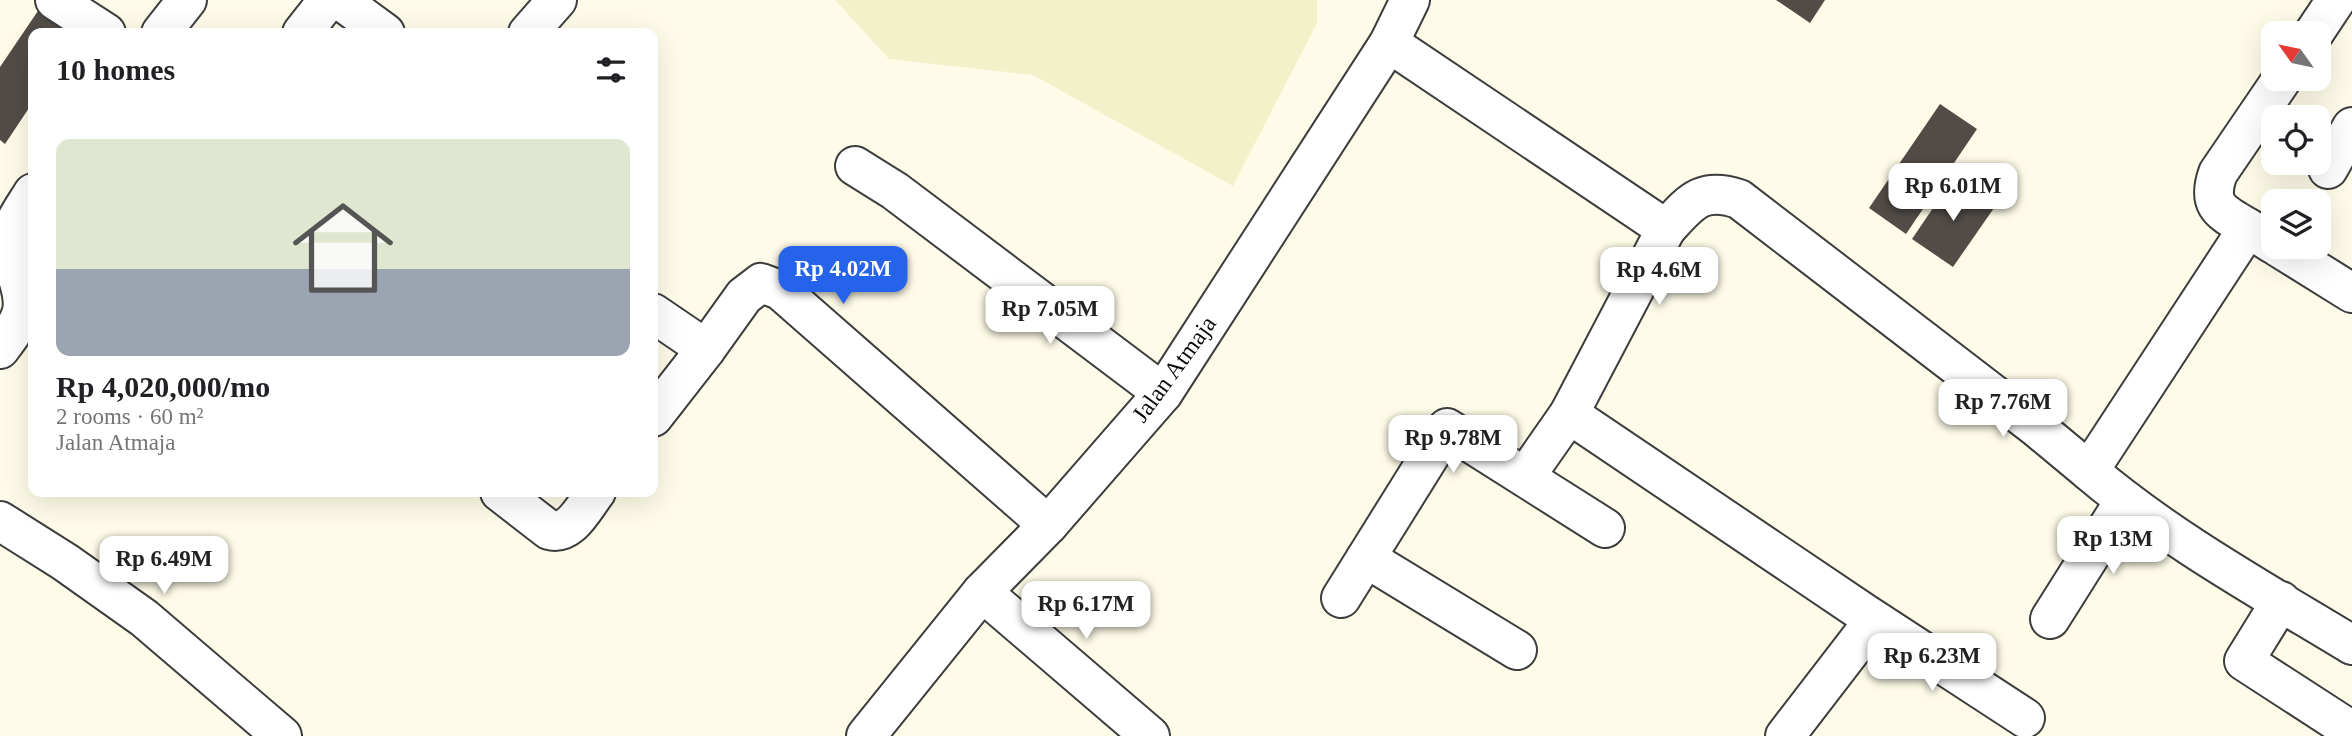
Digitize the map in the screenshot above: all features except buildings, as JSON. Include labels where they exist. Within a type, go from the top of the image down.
[{"type":"street","points":[[55,0],[98,28]]},
{"type":"street","points":[[165,28],[187,0]]},
{"type":"street","points":[[307,28],[328,0]]},
{"type":"street","points":[[340,0],[378,28]]},
{"type":"street","points":[[532,28],[557,0]]},
{"type":"street","name":"Jalan Atmaja","points":[[866,736],[982,592],[1048,525],[1163,393],[1390,43],[1410,0]]},
{"type":"street","points":[[2322,21],[2336,0]]},
{"type":"street","points":[[1390,43],[1666,229]]},
{"type":"street","points":[[2261,237],[2219,210],[2214,198],[2214,186],[2218,173],[2275,91]]},
{"type":"street","points":[[2331,164],[2352,127]]},
{"type":"street","points":[[855,166],[895,191],[1163,393]]},
{"type":"street","points":[[1525,478],[1569,414],[1666,229],[1690,202],[1706,195],[1724,194],[1739,199],[2036,427],[2125,500],[2352,645]]},
{"type":"street","points":[[0,349],[22,313],[22,300],[10,243],[14,225],[28,201]]},
{"type":"street","points":[[2089,471],[2261,247]]},
{"type":"street","points":[[2297,259],[2352,293]]},
{"type":"street","points":[[658,411],[744,296],[761,283],[780,290],[1048,525]]},
{"type":"street","points":[[658,316],[706,349]]},
{"type":"street","points":[[1569,414],[1872,619],[2025,718]]},
{"type":"street","points":[[1341,598],[1447,428],[1605,528]]},
{"type":"street","points":[[506,497],[549,530],[557,533],[567,529],[592,497]]},
{"type":"street","points":[[2050,619],[2125,500]]},
{"type":"street","points":[[0,521],[65,562],[144,618],[282,736]]},
{"type":"street","points":[[1366,558],[1517,650]]},
{"type":"street","points":[[982,592],[1150,736]]},
{"type":"street","points":[[2281,601],[2244,661],[2352,731]]},
{"type":"street","points":[[1785,736],[1865,632],[1872,619]]},
{"type":"green space","points":[[835,0],[1317,0],[1317,23],[1233,186],[1033,75],[889,59]]}]
